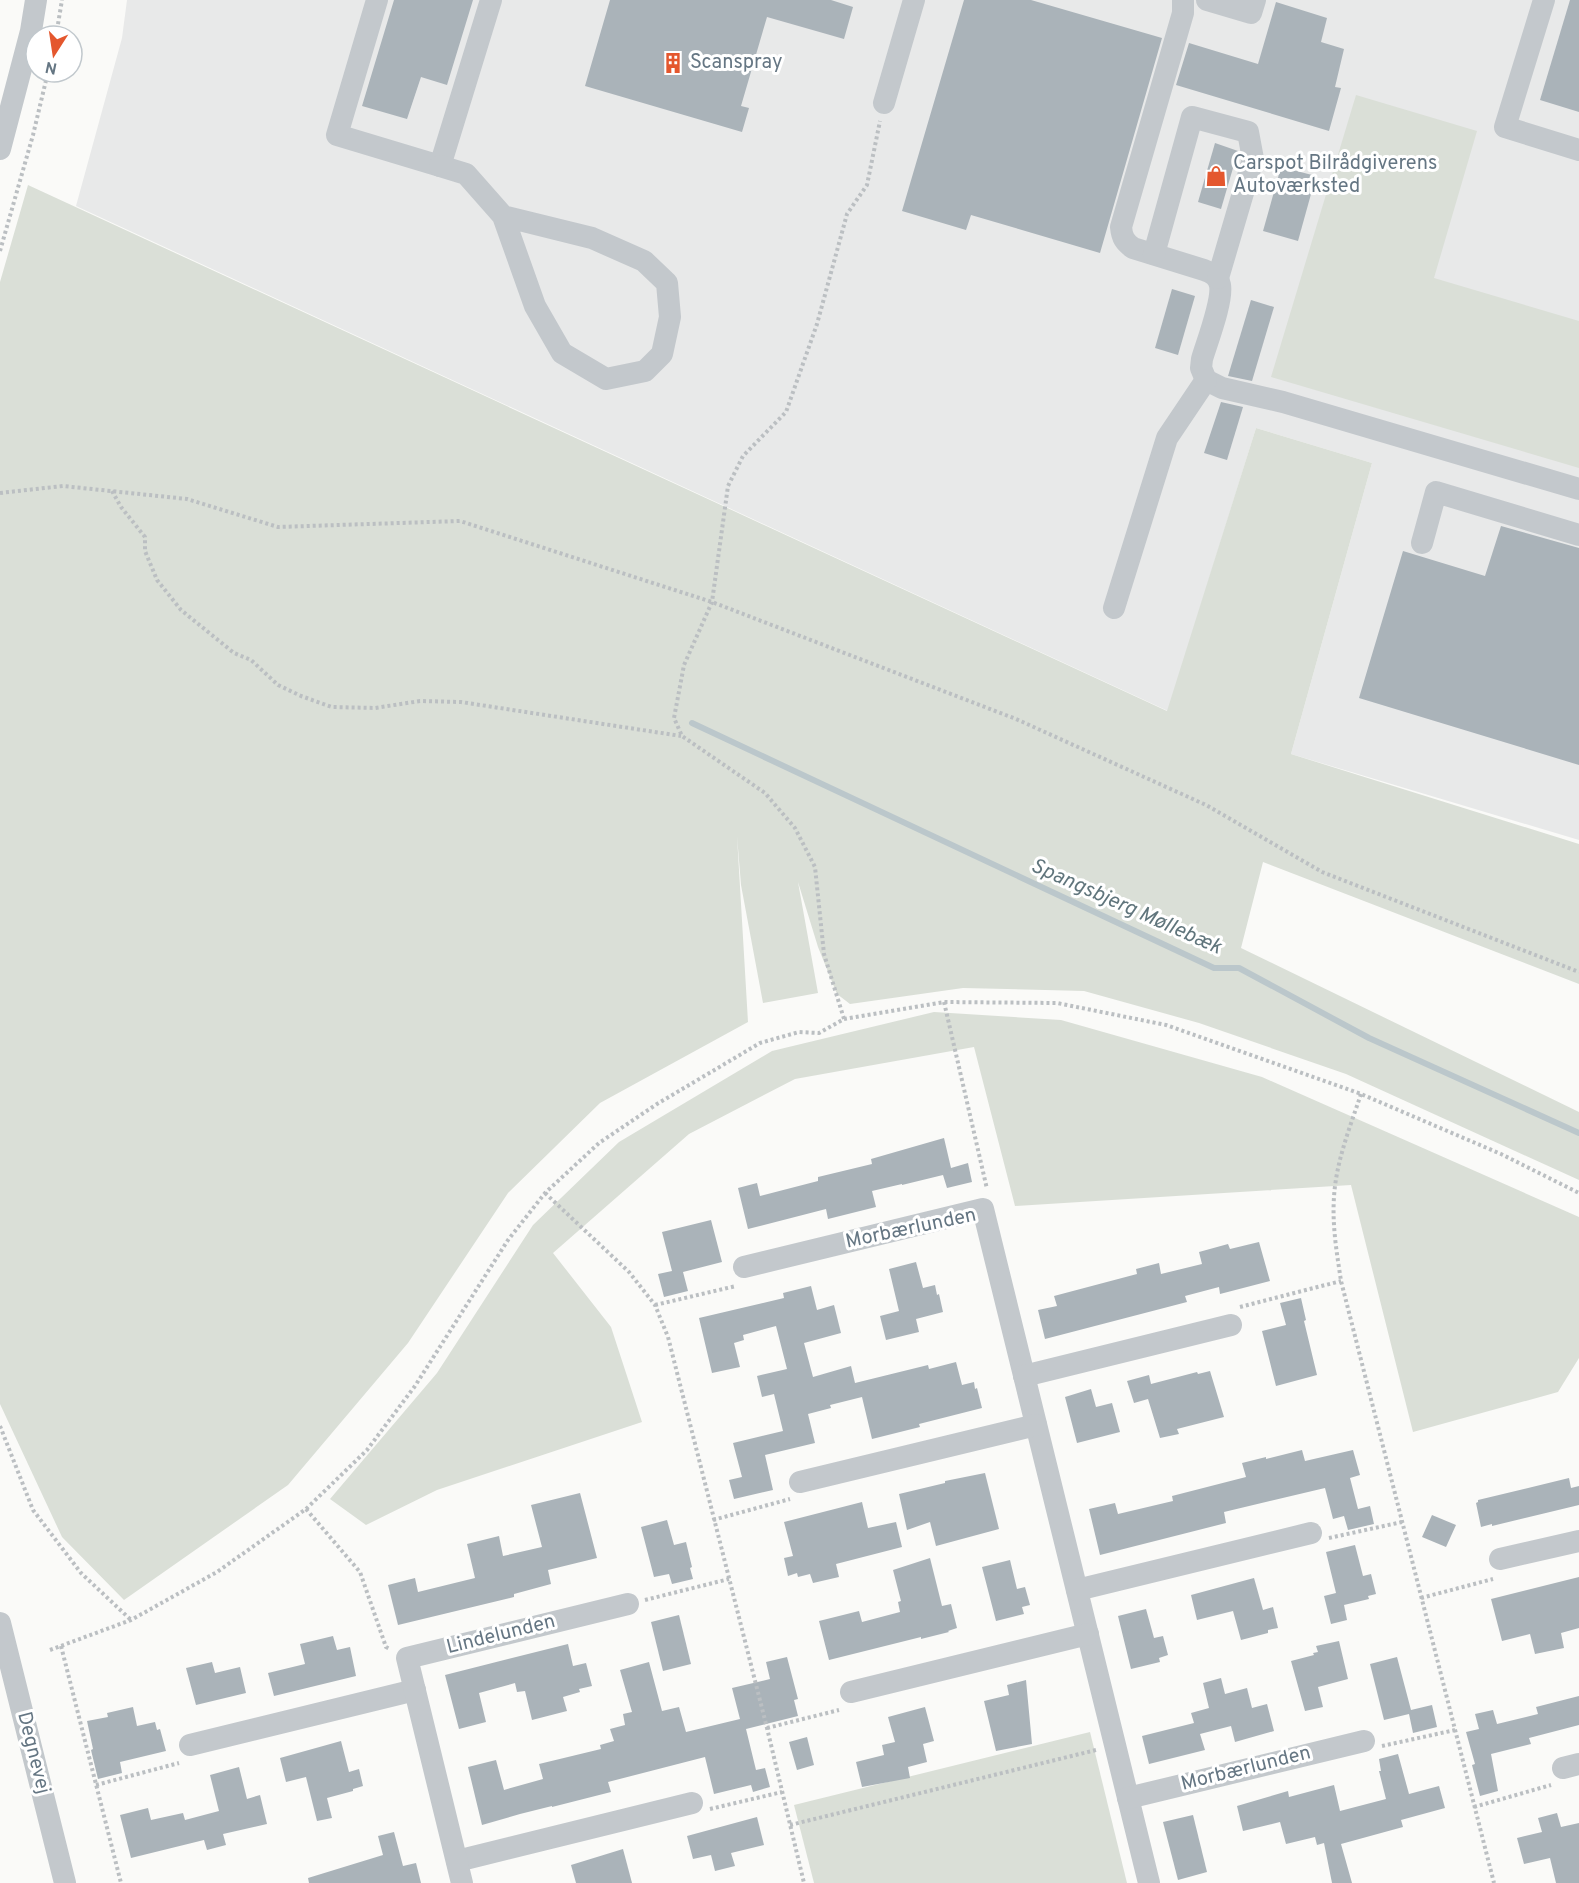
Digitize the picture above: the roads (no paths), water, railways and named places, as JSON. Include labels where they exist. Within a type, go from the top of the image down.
[{"type":"street","points":[[0,149],[31,31],[36,0]]},
{"type":"street","points":[[377,0],[336,135],[466,174],[503,216],[535,306],[562,353],[606,379],[645,371],[662,354],[670,317],[667,283],[644,261],[592,238],[503,216]]},
{"type":"street","points":[[440,166],[490,0]]},
{"type":"street","points":[[884,103],[914,0]]},
{"type":"street","points":[[1183,0],[1183,13],[1121,227],[1126,243],[1133,248],[1213,273],[1218,278]]},
{"type":"street","points":[[1207,0],[1251,12],[1255,0]]},
{"type":"street","points":[[1544,0],[1505,127],[1579,150]]},
{"type":"street","points":[[1154,254],[1192,117],[1248,132],[1253,159],[1218,278],[1220,294],[1202,359],[1201,368],[1206,380],[1222,388],[1283,402],[1579,489]]},
{"type":"street","points":[[1114,608],[1167,438],[1206,380]]},
{"type":"street","points":[[1422,543],[1436,492],[1579,535]]},
{"type":"street","name":"Morbærlunden","points":[[744,1267],[983,1209],[1149,1883]]},
{"type":"street","points":[[1024,1376],[1231,1325]]},
{"type":"street","points":[[800,1482],[1036,1425]]},
{"type":"street","points":[[1077,1590],[1311,1533]]},
{"type":"street","points":[[1500,1558],[1579,1541]]},
{"type":"street","name":"Lindelunden","points":[[415,1690],[407,1658],[628,1604]]},
{"type":"street","name":"Degnevej","points":[[0,1623],[65,1883]]},
{"type":"street","points":[[851,1692],[1088,1634]]},
{"type":"street","points":[[190,1745],[415,1690],[462,1883]]},
{"type":"street","name":"Morbærlunden","points":[[1128,1798],[1364,1741]]},
{"type":"street","points":[[457,1861],[692,1803]]},
{"type":"waterway","name":"Spangsbjerg Møllebæk","points":[[692,723],[1214,968],[1239,968],[1369,1038],[1579,1133]]},
{"type":"place","name":"Scanspray","points":[[673,63]]},
{"type":"place","name":"Carspot Bilrådgiverens Autoværksted","points":[[1216,176]]}]
